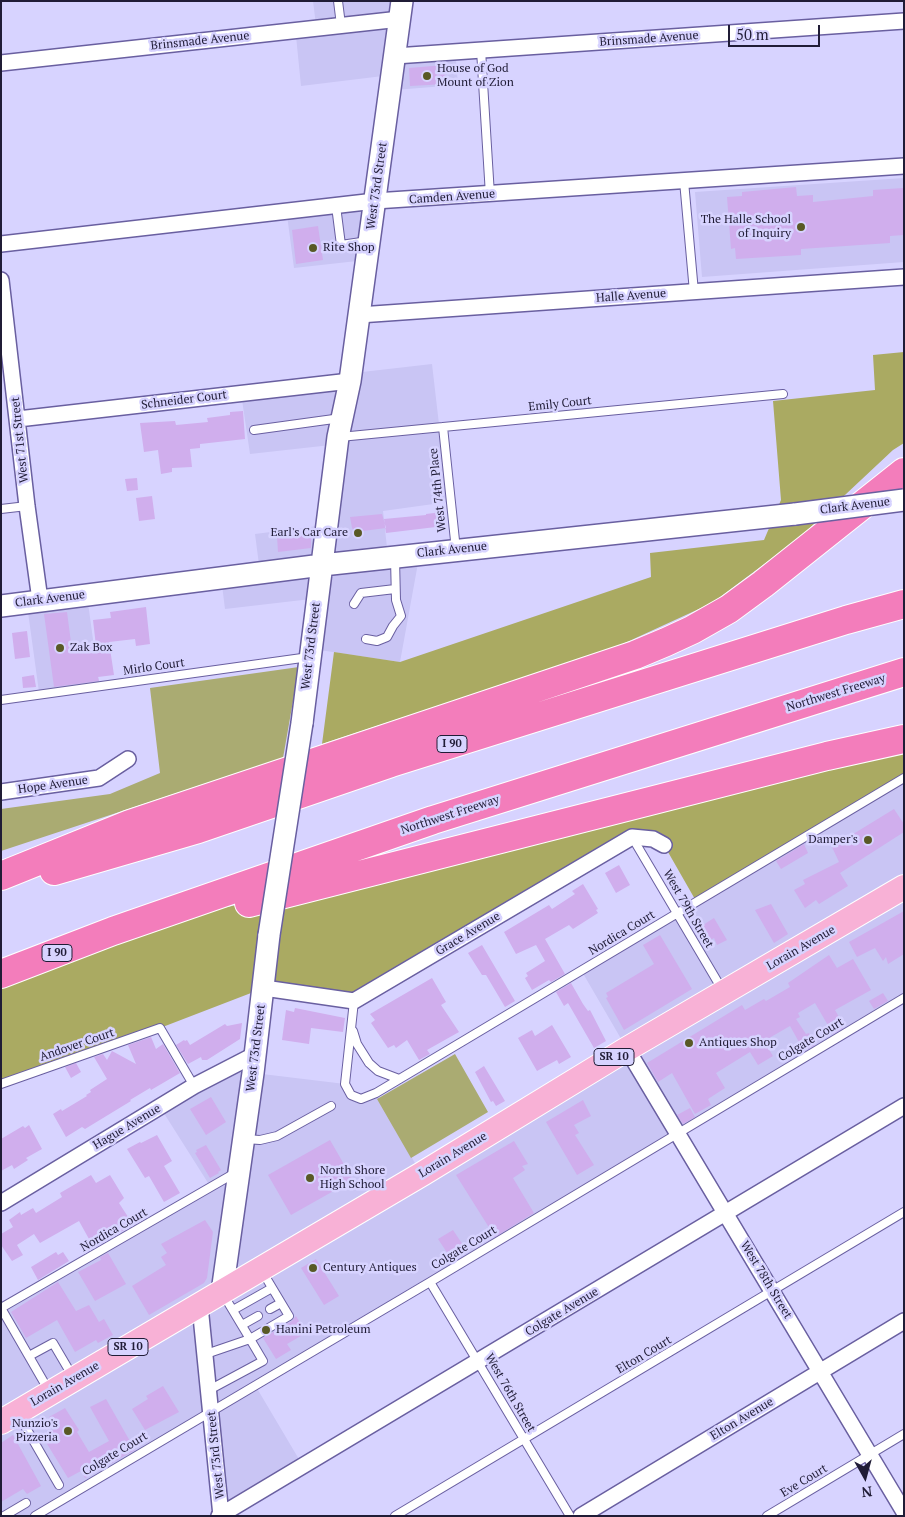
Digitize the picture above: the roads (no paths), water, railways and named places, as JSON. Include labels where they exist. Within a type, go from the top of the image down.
[{"type":"highway","points":[[1,876],[130,824],[626,658],[666,642],[729,609],[750,594],[904,472]]},
{"type":"highway","name":"I 90","points":[[1,887],[198,829],[391,763],[846,620],[904,604]]},
{"type":"highway","name":"Northwest Freeway","points":[[1,974],[113,931],[433,820],[904,672]]},
{"type":"highway","points":[[113,931],[252,902],[904,738]]},
{"type":"main road","name":"Lorain Avenue","points":[[9,1417],[200,1306],[228,1301],[266,1278],[414,1179],[627,1049],[904,887]]},
{"type":"street","name":"Brinsmade Avenue","points":[[1,63],[341,25],[401,10]]},
{"type":"street","name":"West 73rd Street","points":[[228,1301],[238,1171],[256,1054],[269,935],[302,723],[340,428],[350,381],[401,10]]},
{"type":"street","name":"Brinsmade Avenue","points":[[395,56],[904,21]]},
{"type":"street","name":"Camden Avenue","points":[[1,244],[375,201],[904,166]]},
{"type":"street","name":"Halle Avenue","points":[[359,315],[904,278]]},
{"type":"street","name":"West 71st Street","points":[[1,280],[27,506],[40,600]]},
{"type":"street","name":"Schneider Court","points":[[18,419],[350,381]]},
{"type":"street","name":"Clark Avenue","points":[[1,606],[322,565],[795,514],[904,500]]},
{"type":"street","name":"Hope Avenue","points":[[1,792],[99,778],[128,759]]},
{"type":"street","points":[[632,837],[653,839],[664,846]]},
{"type":"street","name":"Grace Avenue","points":[[354,1002],[632,837]]},
{"type":"street","points":[[264,988],[354,1002]]},
{"type":"street","name":"West 78th Street","points":[[627,1049],[904,1512]]},
{"type":"street","name":"Hague Avenue","points":[[1,1203],[194,1086],[256,1054]]},
{"type":"street","name":"Colgate Avenue","points":[[220,1515],[479,1362],[904,1106]]},
{"type":"street","name":"West 73rd Street","points":[[200,1306],[220,1515]]},
{"type":"street","name":"Elton Avenue","points":[[581,1516],[904,1321]]},
{"type":"lane","points":[[338,1],[341,25]]},
{"type":"lane","points":[[481,50],[490,194]]},
{"type":"lane","points":[[684,181],[694,292]]},
{"type":"lane","points":[[336,206],[341,245],[370,241]]},
{"type":"lane","name":"Emily Court","points":[[254,430],[442,427],[783,394]]},
{"type":"lane","name":"West 74th Place","points":[[442,427],[456,550]]},
{"type":"lane","points":[[1,509],[27,506]]},
{"type":"lane","points":[[366,639],[377,641],[387,637],[401,616],[396,600],[395,557]]},
{"type":"lane","points":[[354,604],[361,593],[395,589]]},
{"type":"lane","name":"Mirlo Court","points":[[1,700],[310,657]]},
{"type":"lane","name":"Nordica Court","points":[[352,1018],[345,1084],[351,1095],[357,1099],[365,1099],[904,778]]},
{"type":"lane","name":"West 79th Street","points":[[632,837],[724,993]]},
{"type":"lane","name":"Colgate Court","points":[[35,1516],[904,998]]},
{"type":"lane","points":[[354,1002],[352,1018],[357,1044],[369,1063],[378,1070],[399,1079]]},
{"type":"lane","name":"Andover Court","points":[[1,1084],[160,1028],[194,1086]]},
{"type":"lane","points":[[243,1139],[260,1140],[277,1136],[331,1106]]},
{"type":"lane","name":"Nordica Court","points":[[1,1308],[238,1171]]},
{"type":"lane","name":"Elton Court","points":[[395,1516],[773,1292],[904,1212]]},
{"type":"lane","points":[[206,1354],[250,1339],[289,1316],[266,1278]]},
{"type":"lane","name":"West 76th Street","points":[[430,1282],[570,1516]]},
{"type":"lane","points":[[209,1390],[263,1361],[228,1301]]},
{"type":"lane","points":[[270,1310],[281,1303]]},
{"type":"lane","points":[[1,1308],[50,1393]]},
{"type":"lane","points":[[242,1325],[258,1316]]},
{"type":"lane","points":[[28,1356],[53,1343],[74,1379]]},
{"type":"lane","points":[[9,1417],[59,1485]]},
{"type":"lane","name":"Eve Court","points":[[767,1516],[904,1434]]},
{"type":"lane","points":[[4,1516],[26,1503]]},
{"type":"place","name":"House of God Mount of Zion","points":[[427,76]]},
{"type":"place","name":"The Halle School of Inquiry","points":[[801,227]]},
{"type":"place","name":"Rite Shop","points":[[313,248]]},
{"type":"place","name":"Earl's Car Care","points":[[358,533]]},
{"type":"place","name":"Zak Box","points":[[60,648]]},
{"type":"place","name":"Damper's","points":[[868,840]]},
{"type":"place","name":"Antiques Shop","points":[[689,1043]]},
{"type":"place","name":"North Shore High School","points":[[310,1178]]},
{"type":"place","name":"Century Antiques","points":[[313,1268]]},
{"type":"place","name":"Hanini Petroleum","points":[[266,1330]]},
{"type":"place","name":"Nunzio's Pizzeria","points":[[68,1431]]}]
